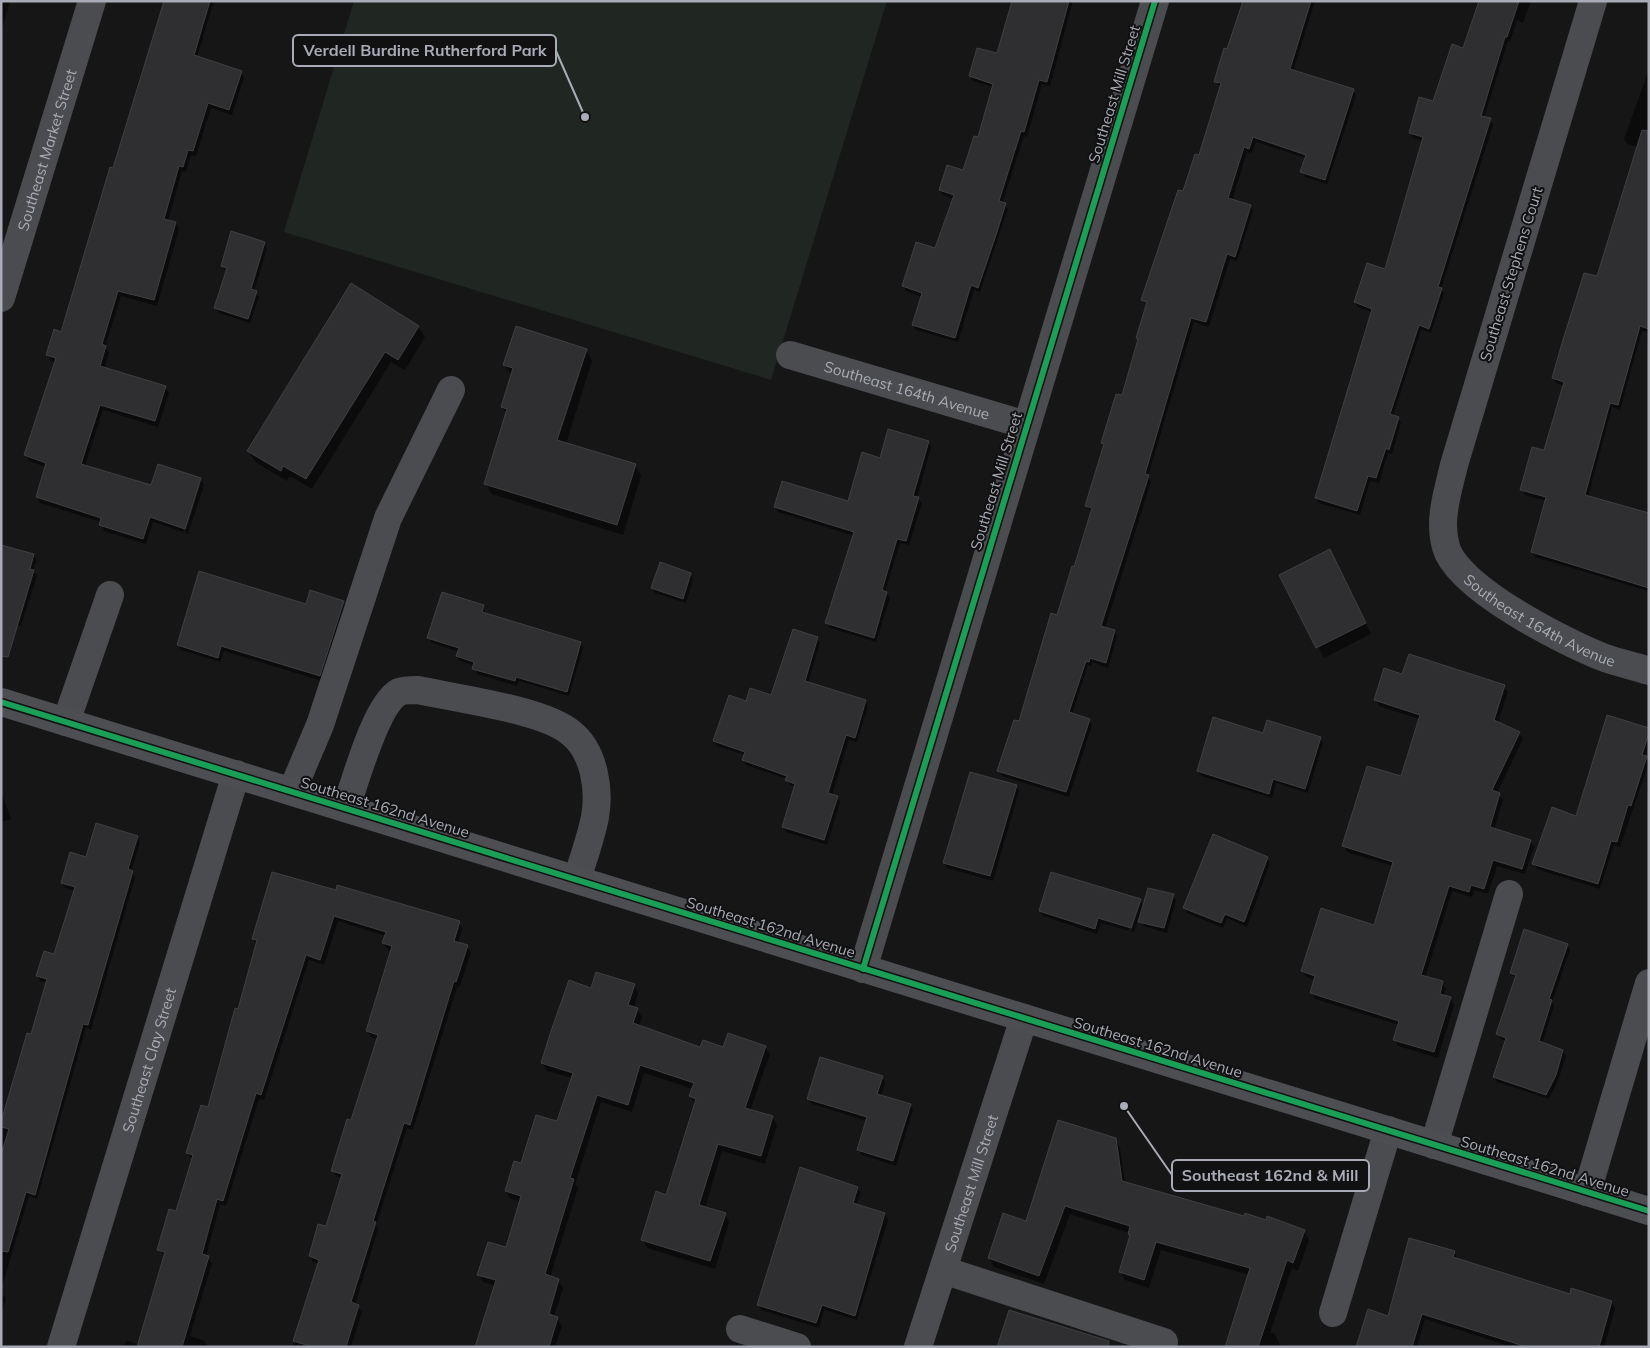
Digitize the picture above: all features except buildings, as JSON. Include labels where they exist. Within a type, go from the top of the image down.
[{"type":"main road","name":"Southeast 162nd Avenue","points":[[1,702],[1649,1211]]},
{"type":"street","name":"Southeast Market Street","points":[[1,298],[92,1]]},
{"type":"street","name":"Southeast Mill Street","points":[[863,969],[1155,1]]},
{"type":"street","name":"Southeast Stephens Court","points":[[1446,548],[1443,511],[1454,465],[1593,1]]},
{"type":"street","name":"Southeast 164th Avenue","points":[[790,355],[1026,426]]},
{"type":"street","points":[[292,791],[320,725],[388,518],[451,390]]},
{"type":"street","name":"Southeast 164th Avenue","points":[[1446,548],[1464,575],[1501,604],[1543,628],[1605,658],[1649,671]]},
{"type":"street","points":[[66,722],[110,596]]},
{"type":"street","points":[[346,808],[368,744],[384,706],[399,692],[418,690],[536,716],[571,732],[588,752],[595,780],[595,816],[577,879]]},
{"type":"street","name":"Southeast Clay Street","points":[[61,1347],[236,774]]},
{"type":"street","points":[[1434,1145],[1509,894]]},
{"type":"street","points":[[1587,1192],[1649,983]]},
{"type":"street","name":"Southeast Mill Street","points":[[918,1347],[1024,1018]]},
{"type":"street","points":[[1333,1313],[1388,1130]]},
{"type":"street","points":[[943,1270],[1164,1342]]},
{"type":"street","points":[[740,1329],[797,1347]]},
{"type":"shaded area","points":[[354,1],[887,1],[771,380],[284,232]]},
{"type":"cycle path","points":[[863,969],[1155,1]]},
{"type":"cycle path","points":[[1,702],[1649,1211]]},
{"type":"place","name":"Verdell Burdine Rutherford Park","points":[[585,117]]},
{"type":"place","name":"Southeast 162nd & Mill","points":[[1124,1106]]}]
